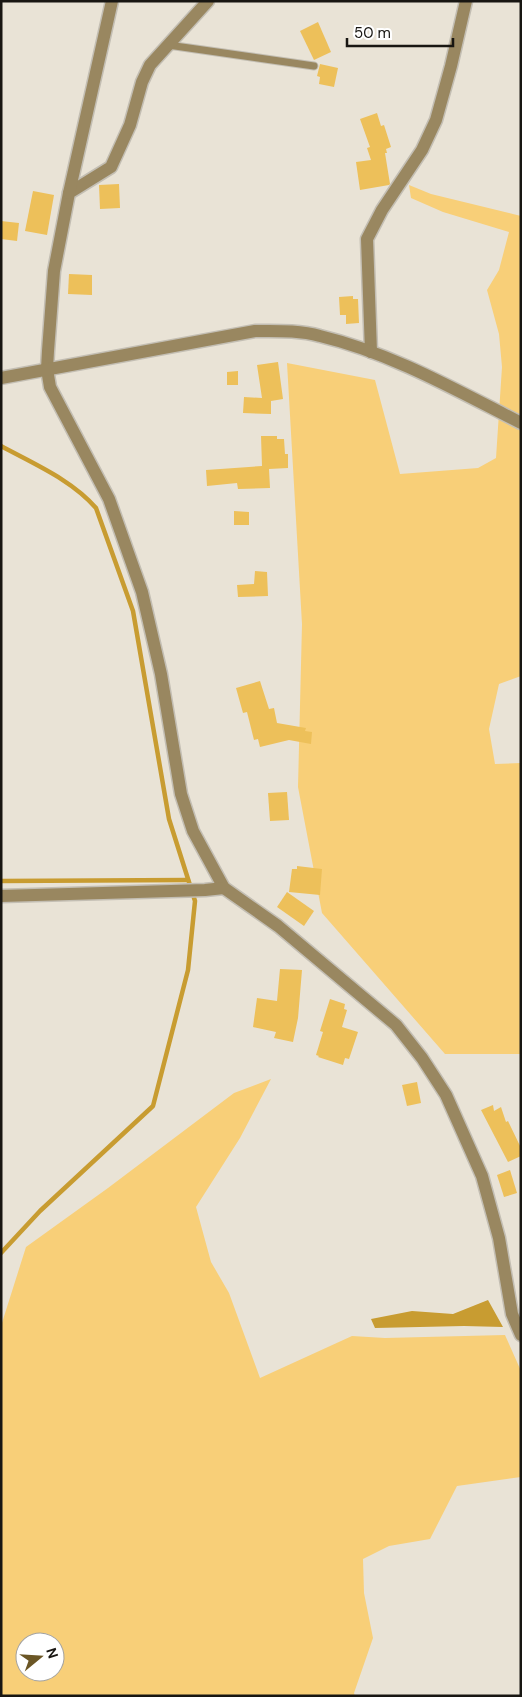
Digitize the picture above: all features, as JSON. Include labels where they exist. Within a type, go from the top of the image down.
[{"type":"street","points":[[112,1],[68,193],[54,271],[47,370],[50,387],[110,500],[142,592],[161,674],[181,794],[193,831],[224,888],[278,926],[396,1025],[422,1058],[446,1095],[482,1176],[499,1238],[512,1314],[521,1335]]},
{"type":"street","points":[[68,193],[111,168],[130,125],[142,82],[150,65],[208,1]]},
{"type":"street","points":[[371,352],[367,239],[382,210],[422,150],[436,120],[466,1]]},
{"type":"street","points":[[1,378],[255,331],[286,331],[319,335],[371,352],[438,380],[521,423]]},
{"type":"street","points":[[1,896],[224,888]]},
{"type":"lane","points":[[168,45],[314,66]]},
{"type":"shaded area","points":[[409,185],[431,194],[521,216],[521,676],[499,684],[489,729],[495,764],[521,763],[521,1054],[445,1054],[322,913],[298,787],[302,624],[287,363],[375,380],[400,474],[478,468],[496,458],[502,367],[499,334],[487,290],[499,270],[509,232],[443,212],[411,198]]},
{"type":"shaded area","points":[[271,1079],[240,1138],[196,1207],[211,1262],[229,1293],[260,1378],[352,1336],[385,1338],[505,1335],[521,1371],[521,1477],[457,1486],[430,1539],[389,1546],[363,1559],[364,1593],[373,1638],[354,1693],[355,1696],[1,1696],[1,1326],[26,1247],[234,1093]]},
{"type":"shaded area","points":[[488,1300],[503,1327],[375,1328],[371,1319],[412,1311],[453,1314]]},
{"type":"building","points":[[318,22],[331,52],[314,60],[300,31]]},
{"type":"building","points":[[320,64],[338,68],[334,87],[319,84],[320,77],[317,76]]},
{"type":"building","points":[[377,113],[381,126],[384,125],[391,147],[386,149],[387,153],[385,153],[390,184],[360,190],[356,162],[371,160],[367,148],[370,147],[360,119]]},
{"type":"building","points":[[119,184],[120,208],[100,209],[99,185]]},
{"type":"building","points":[[33,191],[54,195],[47,235],[25,231]]},
{"type":"building","points":[[1,221],[19,223],[17,241],[1,239]]},
{"type":"building","points":[[69,274],[92,275],[92,295],[68,294]]},
{"type":"building","points":[[353,296],[353,299],[358,299],[359,323],[346,324],[346,315],[340,315],[339,297]]},
{"type":"building","points":[[278,362],[283,399],[271,401],[271,414],[243,413],[244,397],[262,398],[257,365]]},
{"type":"building","points":[[238,371],[238,385],[227,385],[227,372]]},
{"type":"building","points":[[261,436],[277,436],[277,439],[284,439],[285,454],[288,454],[288,468],[269,469],[270,488],[238,489],[237,483],[207,486],[206,470],[262,466]]},
{"type":"building","points":[[234,511],[249,512],[249,525],[234,525]]},
{"type":"building","points":[[255,571],[267,572],[268,596],[238,597],[237,585],[254,584]]},
{"type":"building","points":[[260,681],[269,709],[274,708],[277,723],[306,728],[305,731],[312,732],[311,744],[289,740],[260,747],[258,739],[254,740],[247,712],[243,713],[236,688]]},
{"type":"building","points":[[287,792],[289,820],[270,821],[268,793]]},
{"type":"building","points":[[297,866],[322,869],[320,895],[289,892],[292,869],[297,869]]},
{"type":"building","points":[[287,892],[314,911],[304,926],[277,907]]},
{"type":"building","points":[[280,969],[302,970],[298,1018],[293,1042],[274,1038],[276,1032],[253,1027],[257,998],[277,1001]]},
{"type":"building","points":[[330,999],[345,1004],[344,1009],[347,1010],[342,1027],[358,1032],[349,1059],[345,1058],[343,1065],[316,1055],[323,1032],[320,1031]]},
{"type":"building","points":[[417,1082],[421,1103],[407,1106],[402,1085]]},
{"type":"building","points":[[493,1105],[494,1111],[501,1107],[506,1122],[508,1121],[521,1148],[521,1156],[508,1162],[481,1110]]},
{"type":"building","points":[[510,1170],[517,1193],[504,1197],[497,1175]]},
{"type":"waterway","points":[[1,446],[64,481],[76,489],[96,508],[133,611],[169,819],[195,901],[188,970],[153,1106],[40,1211],[1,1253]]},
{"type":"waterway","points":[[1,881],[188,880]]}]
